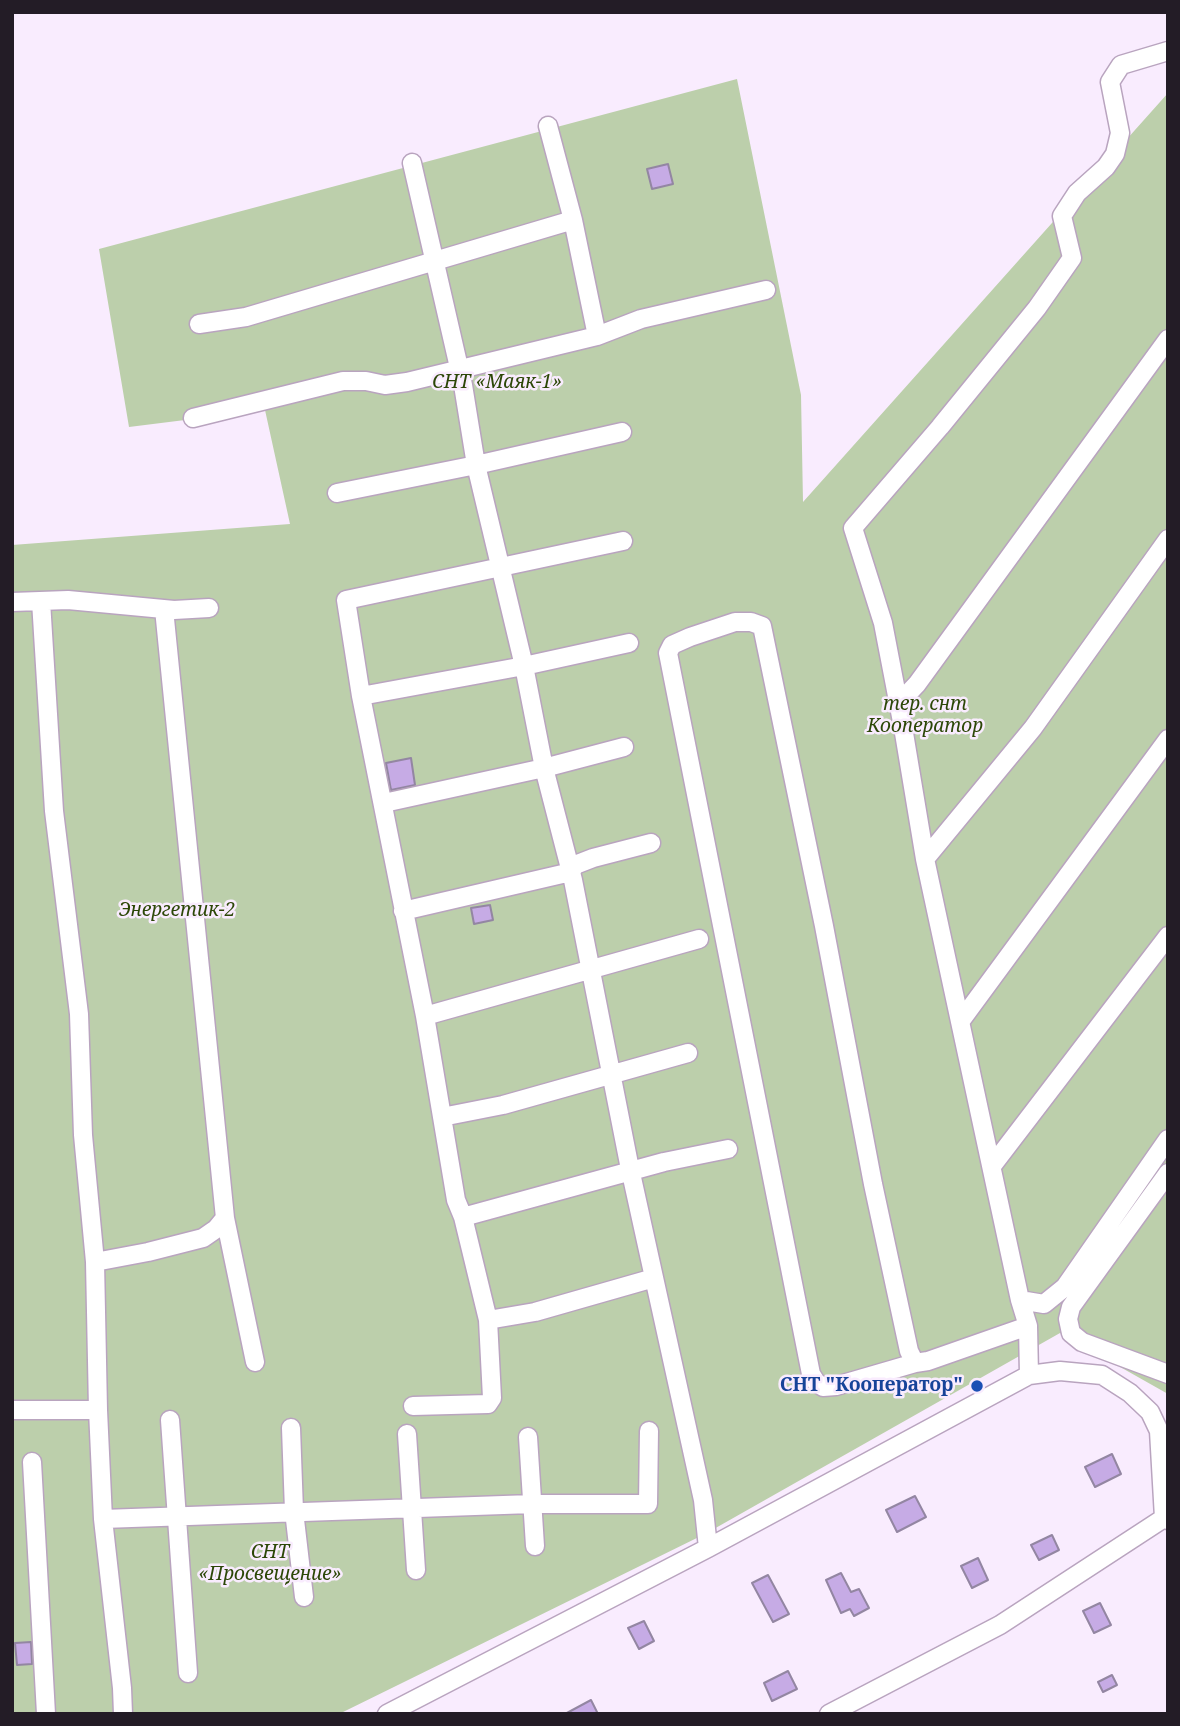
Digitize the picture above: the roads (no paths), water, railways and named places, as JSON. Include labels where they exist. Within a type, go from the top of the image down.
[{"type":"street","points":[[1029,1375],[1028,1326],[1020,1300],[925,859],[883,623],[853,528],[1037,308],[1072,258],[1062,216],[1077,193],[1106,167],[1115,154],[1120,133],[1110,82],[1121,65],[1168,51]]},
{"type":"street","points":[[548,126],[573,220],[597,336]]},
{"type":"street","points":[[412,163],[459,369],[476,465],[499,568],[524,666],[544,768],[571,872],[631,1173],[703,1500],[708,1548]]},
{"type":"street","points":[[199,324],[246,317],[573,220]]},
{"type":"street","points":[[193,418],[343,381],[366,381],[385,385],[407,382],[597,336],[641,319],[766,290]]},
{"type":"street","points":[[898,703],[917,684],[1168,340]]},
{"type":"street","points":[[337,493],[622,432]]},
{"type":"street","points":[[925,859],[1033,728],[1168,539]]},
{"type":"street","points":[[413,1406],[488,1404],[492,1398],[488,1320],[463,1217],[456,1200],[425,1016],[361,696],[346,600],[623,541]]},
{"type":"street","points":[[12,602],[68,600],[164,609],[209,608]]},
{"type":"street","points":[[41,601],[54,811],[79,1014],[83,1135],[95,1262],[103,1519],[122,1688],[122,1714]]},
{"type":"street","points":[[164,609],[225,1218],[255,1362]]},
{"type":"street","points":[[915,1363],[909,1351],[873,1184],[824,926],[762,626],[751,622],[735,622],[690,636],[673,645],[667,653],[811,1374],[823,1387],[836,1385],[928,1361],[1028,1326]]},
{"type":"street","points":[[361,696],[524,666],[629,643]]},
{"type":"street","points":[[960,1022],[1168,739]]},
{"type":"street","points":[[384,803],[544,768],[624,747]]},
{"type":"street","points":[[403,911],[571,872],[575,865],[593,858],[651,843]]},
{"type":"street","points":[[992,1166],[1168,936]]},
{"type":"street","points":[[425,1016],[699,939]]},
{"type":"street","points":[[442,1116],[503,1105],[688,1053]]},
{"type":"street","points":[[1020,1300],[1044,1304],[1065,1287],[1168,1139]]},
{"type":"street","points":[[463,1217],[664,1162],[728,1149]]},
{"type":"street","points":[[1168,1173],[1071,1307],[1068,1319],[1071,1333],[1082,1342],[1168,1374]]},
{"type":"street","points":[[95,1262],[204,1238],[225,1218]]},
{"type":"street","points":[[488,1320],[535,1312],[654,1278]]},
{"type":"street","points":[[387,1714],[708,1548],[1029,1375],[1060,1371],[1102,1375],[1130,1393],[1150,1412],[1163,1429],[1166,1519],[1000,1625],[829,1714]]},
{"type":"street","points":[[12,1410],[98,1410]]},
{"type":"street","points":[[170,1420],[188,1672]]},
{"type":"street","points":[[291,1428],[294,1511],[304,1597]]},
{"type":"street","points":[[103,1519],[533,1504],[648,1504],[649,1431]]},
{"type":"street","points":[[407,1434],[416,1570]]},
{"type":"street","points":[[528,1437],[535,1546]]},
{"type":"street","points":[[32,1462],[46,1714]]},
{"type":"place","name":"СНТ \"Кооператор\"","points":[[977,1386]]},
{"type":"park label","name":"СНТ «Маяк-1»","points":[[497,383]]},
{"type":"park label","name":"тер. снт Кооператор","points":[[925,716]]},
{"type":"park label","name":"Энергетик-2","points":[[177,911]]},
{"type":"park label","name":"СНТ «Просвещение»","points":[[270,1564]]}]
